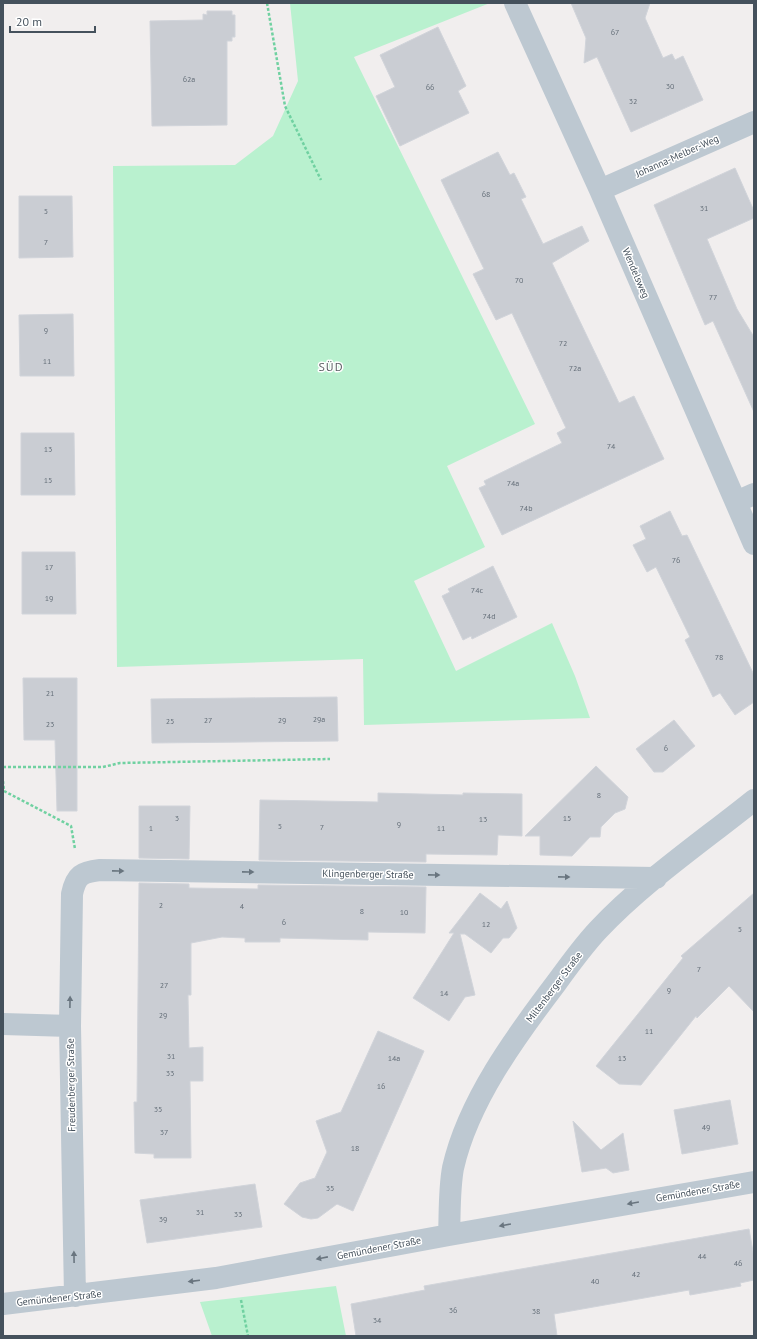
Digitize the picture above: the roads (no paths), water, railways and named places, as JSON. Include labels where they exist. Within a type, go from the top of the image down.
[{"type":"street","name":"Wendelsweg","points":[[515,3],[600,190],[745,498],[754,544]]},
{"type":"street","name":"Johanna-Melber-Weg","points":[[600,190],[754,122]]},
{"type":"street","name":"Miltenberger Straße","points":[[449,1235],[450,1197],[453,1169],[460,1144],[475,1105],[523,1028],[574,959],[598,930],[656,878],[754,800]]},
{"type":"street","name":"Klingenberger Straße","points":[[80,875],[100,870],[656,878]]},
{"type":"street","name":"Freudenberger Straße","points":[[75,1296],[70,1026],[72,894],[74,885],[80,875]]},
{"type":"street","points":[[3,1024],[70,1026]]},
{"type":"street","name":"Gemündener Straße","points":[[3,1304],[75,1296],[236,1274],[754,1182]]},
{"type":"district","name":"SÜD","points":[[331,366]]}]
